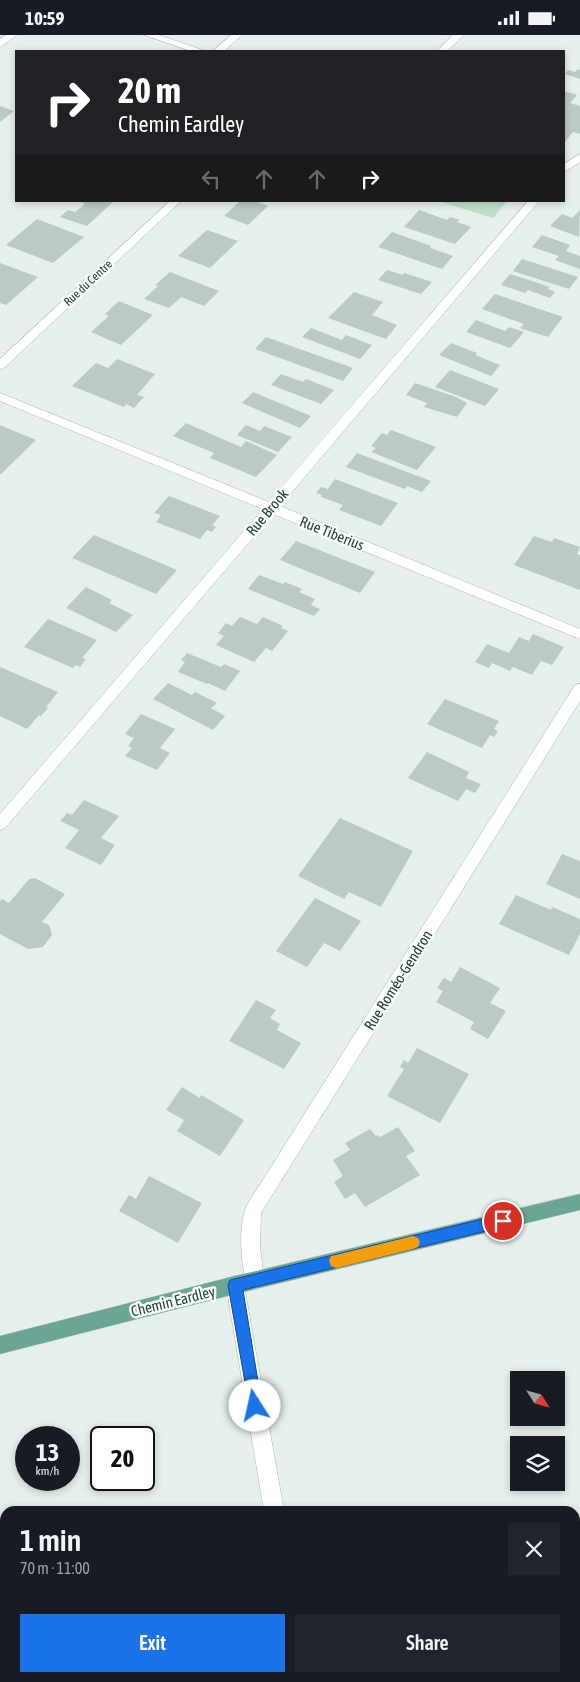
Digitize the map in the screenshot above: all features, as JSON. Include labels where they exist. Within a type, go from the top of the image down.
[{"type":"main road","name":"Chemin Eardley","points":[[0,1345],[235,1285],[580,1202]]},
{"type":"street","points":[[0,44],[12,35]]},
{"type":"street","points":[[149,35],[197,50]]},
{"type":"street","points":[[219,50],[237,35]]},
{"type":"street","points":[[443,50],[459,35]]},
{"type":"street","points":[[565,168],[580,157]]},
{"type":"street","points":[[565,169],[580,174]]},
{"type":"street","name":"Rue du Centre","points":[[0,365],[175,202]]},
{"type":"street","name":"Rue Brook","points":[[0,824],[533,202]]},
{"type":"street","name":"Rue Tiberius","points":[[0,397],[580,634]]},
{"type":"street","name":"Rue Roméo-Gendron","points":[[254,1281],[250,1244],[253,1211],[580,689]]},
{"type":"street","points":[[235,1285],[273,1506]]},
{"type":"green space","points":[[441,202],[506,202],[493,218]]},
{"type":"building","points":[[578,69],[580,70],[580,79],[565,74],[568,70],[575,72]]},
{"type":"building","points":[[565,91],[577,95],[570,103],[580,106],[580,134],[573,132],[565,142]]},
{"type":"building","points":[[0,106],[14,111],[0,122]]},
{"type":"building","points":[[81,202],[113,202],[87,226],[60,217],[68,210],[75,212],[85,204]]},
{"type":"building","points":[[239,202],[258,202],[268,206],[248,225],[224,216]]},
{"type":"building","points":[[419,210],[447,220],[450,217],[460,220],[457,222],[471,227],[455,244],[404,227]]},
{"type":"building","points":[[580,210],[579,237],[550,226],[562,214],[572,218]]},
{"type":"building","points":[[37,219],[84,237],[53,263],[6,245]]},
{"type":"building","points":[[207,230],[238,241],[210,268],[178,256]]},
{"type":"building","points":[[392,232],[453,256],[442,269],[378,247]]},
{"type":"building","points":[[542,235],[570,245],[566,251],[580,256],[580,269],[555,260],[559,256],[532,247]]},
{"type":"building","points":[[522,259],[578,277],[569,289],[513,271]]},
{"type":"building","points":[[0,263],[38,277],[6,305],[0,303]]},
{"type":"building","points":[[387,270],[432,282],[421,294],[378,280]]},
{"type":"building","points":[[170,272],[219,291],[204,306],[181,297],[169,308],[144,299],[158,286],[155,285]]},
{"type":"building","points":[[510,274],[550,287],[548,289],[555,292],[550,298],[528,290],[525,293],[501,285]]},
{"type":"building","points":[[354,292],[383,302],[372,315],[397,325],[386,339],[328,318]]},
{"type":"building","points":[[495,294],[563,317],[548,337],[520,328],[524,324],[482,309]]},
{"type":"building","points":[[119,301],[153,315],[121,345],[91,332],[109,316],[105,314]]},
{"type":"building","points":[[476,320],[505,331],[509,327],[524,332],[510,348],[466,332]]},
{"type":"building","points":[[311,328],[342,340],[346,335],[372,345],[360,359],[302,337]]},
{"type":"building","points":[[266,337],[353,368],[343,381],[255,349]]},
{"type":"building","points":[[451,343],[477,353],[475,355],[500,365],[491,376],[439,355]]},
{"type":"building","points":[[117,359],[155,374],[137,395],[144,397],[134,408],[126,404],[124,407],[72,386],[96,363],[108,368]]},
{"type":"building","points":[[450,370],[499,389],[485,406],[435,387]]},
{"type":"building","points":[[281,374],[303,382],[306,379],[334,390],[321,404],[271,385]]},
{"type":"building","points":[[415,383],[456,397],[467,403],[457,417],[424,407],[427,403],[406,395]]},
{"type":"building","points":[[253,392],[311,416],[300,428],[242,403]]},
{"type":"building","points":[[186,423],[241,447],[246,441],[277,455],[256,477],[210,458],[214,453],[173,436]]},
{"type":"building","points":[[0,425],[36,440],[0,475]]},
{"type":"building","points":[[246,425],[260,431],[264,426],[292,437],[278,452],[237,435]]},
{"type":"building","points":[[391,430],[436,447],[417,470],[371,452],[376,448],[371,446],[382,433],[387,435]]},
{"type":"building","points":[[357,453],[431,481],[422,492],[407,486],[405,489],[346,467]]},
{"type":"building","points":[[335,479],[398,503],[381,526],[339,510],[343,505],[321,497],[322,495],[316,493],[321,487],[328,489]]},
{"type":"building","points":[[169,496],[220,516],[212,525],[216,527],[212,532],[207,530],[200,539],[156,522],[161,515],[154,513]]},
{"type":"building","points":[[94,535],[177,570],[156,594],[72,558]]},
{"type":"building","points":[[534,536],[552,542],[554,538],[580,547],[577,554],[580,555],[580,590],[514,565]]},
{"type":"building","points":[[296,541],[375,572],[360,593],[280,560]]},
{"type":"building","points":[[259,575],[302,589],[299,592],[315,599],[311,605],[320,609],[314,616],[248,589]]},
{"type":"building","points":[[86,587],[112,600],[109,603],[133,615],[116,632],[66,608]]},
{"type":"building","points":[[240,617],[257,624],[263,617],[283,626],[281,628],[288,631],[272,651],[266,648],[254,662],[216,645],[224,636],[218,633],[226,623],[232,626]]},
{"type":"building","points":[[48,619],[97,640],[82,658],[86,659],[80,667],[76,665],[73,668],[24,647]]},
{"type":"building","points":[[533,634],[564,647],[552,665],[541,661],[532,675],[513,667],[510,671],[492,663],[489,668],[475,662],[487,644],[509,653],[519,637],[529,641]]},
{"type":"building","points":[[187,653],[221,667],[224,664],[240,671],[225,691],[178,672],[185,662],[181,660]]},
{"type":"building","points":[[0,667],[58,692],[46,707],[48,708],[27,729],[0,716]]},
{"type":"building","points":[[168,683],[192,695],[195,692],[217,703],[211,708],[225,716],[213,730],[153,699]]},
{"type":"building","points":[[445,699],[499,721],[494,729],[498,731],[494,737],[490,735],[482,748],[427,724]]},
{"type":"building","points":[[141,714],[175,729],[160,748],[170,753],[157,770],[125,756],[132,748],[128,746],[134,738],[125,734]]},
{"type":"building","points":[[427,752],[469,772],[466,778],[481,784],[475,793],[466,789],[458,801],[408,778]]},
{"type":"building","points":[[84,800],[119,816],[101,838],[115,845],[101,865],[65,848],[79,830],[60,821],[67,813],[72,815]]},
{"type":"building","points":[[340,818],[413,851],[381,907],[349,892],[344,899],[298,876]]},
{"type":"building","points":[[562,854],[580,861],[580,899],[546,884]]},
{"type":"building","points":[[35,878],[65,894],[42,922],[49,925],[52,935],[43,947],[28,949],[0,934],[0,901],[2,899],[9,903],[29,879]]},
{"type":"building","points":[[516,895],[551,910],[552,907],[580,919],[580,934],[569,955],[499,924]]},
{"type":"building","points":[[315,898],[361,921],[340,951],[324,943],[307,967],[276,951]]},
{"type":"building","points":[[460,967],[500,988],[490,1003],[506,1011],[488,1039],[470,1029],[474,1022],[436,1002],[443,991],[437,988],[444,978],[451,982]]},
{"type":"building","points":[[256,1000],[276,1010],[270,1018],[280,1024],[277,1030],[301,1043],[284,1069],[229,1041]]},
{"type":"building","points":[[417,1048],[469,1074],[440,1123],[387,1096],[404,1069],[400,1067],[404,1060],[408,1063]]},
{"type":"building","points":[[182,1087],[200,1098],[201,1095],[244,1120],[220,1156],[177,1131],[184,1120],[166,1110]]},
{"type":"building","points":[[398,1127],[415,1151],[406,1156],[420,1175],[365,1207],[355,1193],[345,1199],[334,1182],[343,1176],[333,1160],[350,1150],[345,1143],[370,1129],[376,1136],[380,1137]]},
{"type":"building","points":[[149,1176],[202,1203],[178,1243],[119,1211],[129,1195],[136,1199]]},
{"type":"slow traffic","points":[[336,1261],[413,1242]]},
{"type":"route","points":[[255,1406],[235,1285],[503,1221]]}]
